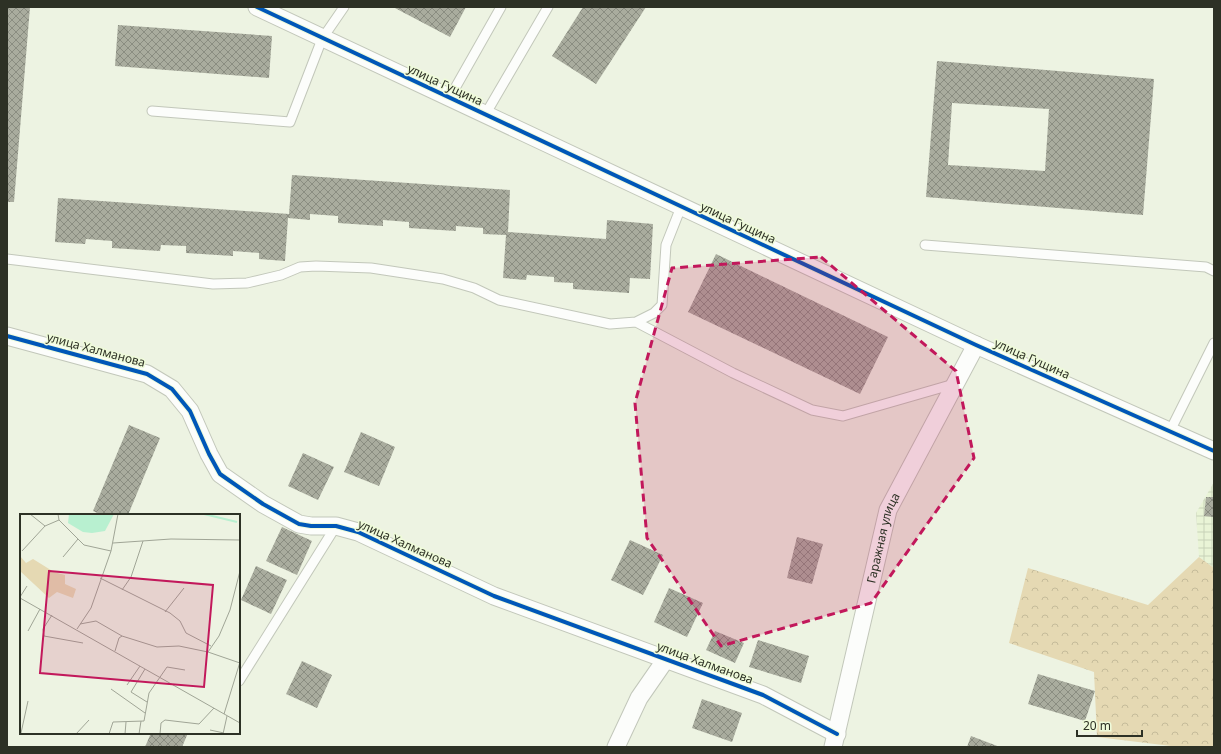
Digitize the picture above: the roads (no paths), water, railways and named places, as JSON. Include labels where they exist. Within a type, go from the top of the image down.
[{"type":"street","name":"улица Гущина","points":[[257,7],[322,39],[450,97],[485,115],[976,345],[1214,451]]},
{"type":"street","name":"улица Халманова","points":[[7,336],[147,374],[172,389],[190,411],[209,454],[220,474],[263,504],[299,524],[311,526],[336,526],[358,532],[494,596],[763,695],[835,740]]},
{"type":"street","name":"Гаражная улица","points":[[835,740],[888,510],[976,345]]},
{"type":"street","points":[[616,747],[639,698],[666,659]]},
{"type":"lane","points":[[152,111],[290,122],[322,39],[344,7]]},
{"type":"lane","points":[[450,97],[501,7]]},
{"type":"lane","points":[[485,115],[548,7]]},
{"type":"lane","points":[[7,259],[213,284],[247,282],[281,275],[300,267],[316,266],[371,268],[443,279],[474,288],[500,300],[610,324],[636,322],[654,313],[662,305],[666,245],[681,207]]},
{"type":"lane","points":[[925,245],[1206,267],[1214,272]]},
{"type":"lane","points":[[636,322],[734,373],[812,410],[844,416],[956,384]]},
{"type":"lane","points":[[1170,431],[1214,343]]},
{"type":"lane","points":[[240,679],[336,526]]}]
